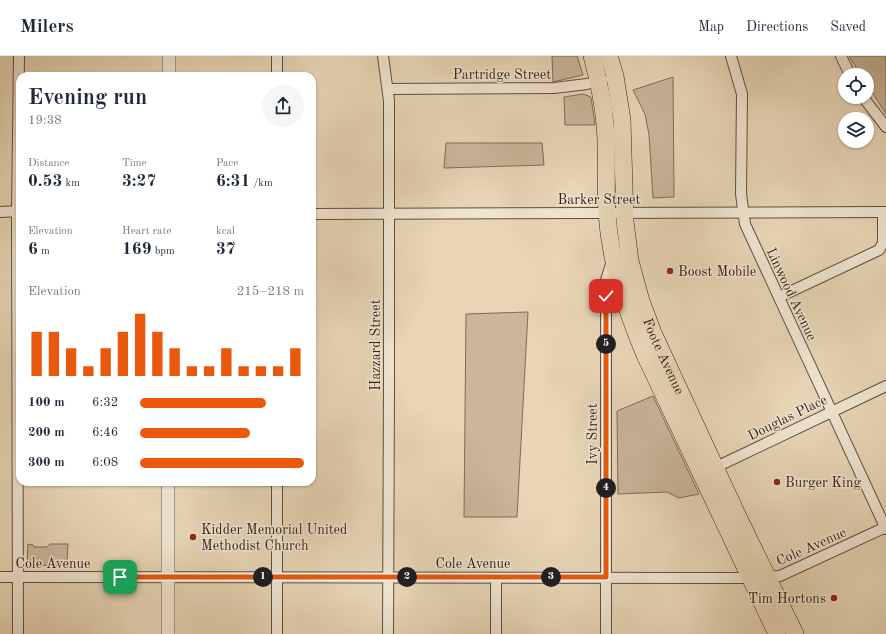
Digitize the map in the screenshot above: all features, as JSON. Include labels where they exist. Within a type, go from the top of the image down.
[{"type":"highway","name":"Foote Avenue","points":[[592,56],[607,79],[622,120],[624,212],[630,261],[640,301],[708,470],[759,578],[795,634]]},
{"type":"highway","name":"Foote Avenue","points":[[609,56],[605,125],[607,213],[612,260],[623,298],[645,355],[708,470]]},
{"type":"highway","name":"Foote Avenue","points":[[759,578],[777,634]]},
{"type":"street","points":[[19,56],[19,72]]},
{"type":"street","points":[[169,56],[169,72]]},
{"type":"street","points":[[277,56],[277,72]]},
{"type":"street","name":"Hazzard Street","points":[[383,56],[389,101],[388,634]]},
{"type":"street","name":"Linwood Avenue","points":[[731,56],[742,94],[741,194],[743,213],[748,233],[886,528]]},
{"type":"street","points":[[841,56],[847,68]]},
{"type":"street","name":"Partridge Street","points":[[388,89],[554,88],[587,84],[607,79]]},
{"type":"street","points":[[869,104],[886,127]]},
{"type":"street","points":[[0,212],[16,211]]},
{"type":"street","points":[[779,297],[878,250],[883,243],[885,212]]},
{"type":"street","name":"Barker Street","points":[[316,214],[885,212]]},
{"type":"street","name":"Ivy Street","points":[[606,634],[606,280],[612,260]]},
{"type":"street","name":"Douglas Place","points":[[708,470],[886,386]]},
{"type":"street","points":[[17,486],[18,634]]},
{"type":"street","points":[[168,486],[168,634]]},
{"type":"street","points":[[277,486],[277,634]]},
{"type":"street","name":"Cole Avenue","points":[[0,577],[759,578],[780,576],[886,528]]},
{"type":"street","points":[[496,578],[496,634]]},
{"type":"shaded area","points":[[552,56],[577,56],[583,75],[553,82]]},
{"type":"shaded area","points":[[849,56],[886,56],[886,114],[874,95],[874,68],[857,68]]},
{"type":"shaded area","points":[[673,77],[674,197],[653,198],[649,135],[645,114],[633,90]]},
{"type":"shaded area","points":[[583,94],[591,97],[595,125],[565,125],[564,97]]},
{"type":"shaded area","points":[[446,143],[542,143],[544,165],[444,168]]},
{"type":"shaded area","points":[[528,312],[517,517],[464,517],[466,314]]},
{"type":"shaded area","points":[[653,396],[699,494],[679,498],[667,492],[618,494],[617,411]]},
{"type":"shaded area","points":[[28,544],[33,545],[34,547],[47,547],[50,544],[68,544],[67,561],[61,562],[61,566],[27,565]]},
{"type":"place","name":"Boost Mobile","points":[[670,271]]},
{"type":"place","name":"Burger King","points":[[777,482]]},
{"type":"place","name":"Kidder Memorial United Methodist Church","points":[[193,537]]},
{"type":"place","name":"Tim Hortons","points":[[834,598]]},
{"type":"route","points":[[120,577],[606,577],[606,296]]}]
